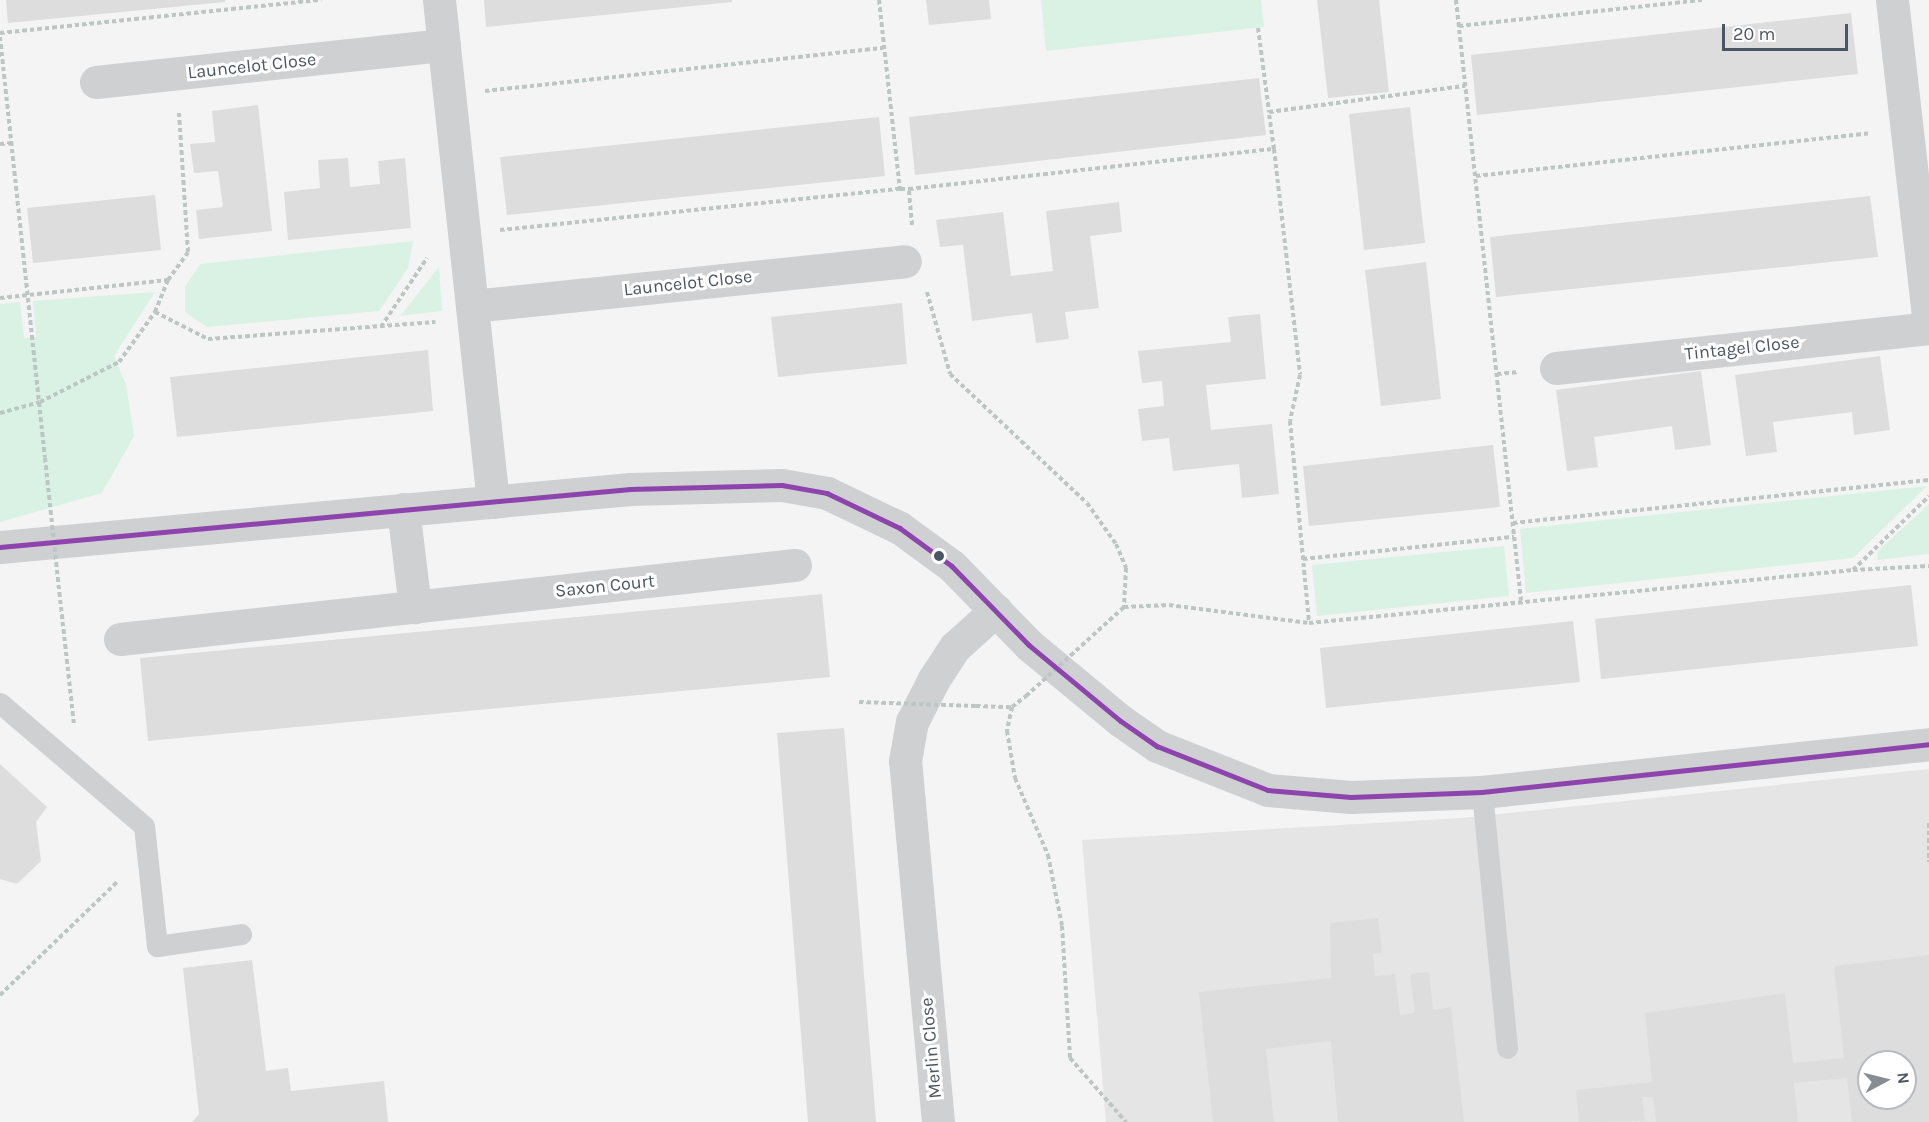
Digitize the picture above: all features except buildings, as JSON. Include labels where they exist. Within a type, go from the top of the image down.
[{"type":"street","points":[[439,0],[493,502]]},
{"type":"street","name":"Tintagel Close","points":[[1556,368],[1929,327],[1892,0]]},
{"type":"street","name":"Launcelot Close","points":[[96,82],[444,45]]},
{"type":"street","name":"Launcelot Close","points":[[473,312],[910,260]]},
{"type":"street","points":[[0,547],[404,509],[740,483],[827,493],[866,507],[929,548],[1121,721],[1157,746],[1229,777],[1304,795],[1482,792],[1929,744]]},
{"type":"street","points":[[404,509],[415,607]]},
{"type":"street","name":"Saxon Court","points":[[120,639],[795,565]]},
{"type":"street","name":"Merlin Close","points":[[938,1122],[905,761],[912,722],[934,679],[955,647],[996,610]]},
{"type":"lane","points":[[0,704],[55,748],[144,826],[157,946],[241,934]]},
{"type":"lane","points":[[1482,792],[1508,1048]]},
{"type":"path","points":[[55,748],[77,720],[61,607],[0,36],[321,0]]},
{"type":"path","points":[[879,0],[900,189]]},
{"type":"path","points":[[1456,0],[1521,600]]},
{"type":"path","points":[[1459,26],[1704,0]]},
{"type":"path","points":[[1258,28],[1300,375],[1290,421],[1309,623]]},
{"type":"path","points":[[450,95],[884,48]]},
{"type":"path","points":[[0,412],[40,402],[119,362],[155,312],[168,280],[188,252],[177,74]]},
{"type":"path","points":[[1269,112],[1465,86]]},
{"type":"path","points":[[1476,176],[1907,129]]},
{"type":"path","points":[[0,144],[12,143]]},
{"type":"path","points":[[380,327],[463,220],[909,189],[1274,149]]},
{"type":"path","points":[[909,189],[910,260],[950,374],[1087,503],[1125,568],[1124,608]]},
{"type":"path","points":[[0,298],[168,280]]},
{"type":"path","points":[[155,312],[208,339],[380,327],[473,312]]},
{"type":"path","points":[[1513,523],[1929,480]]},
{"type":"path","points":[[1853,570],[1929,496]]},
{"type":"path","points":[[1303,559],[1514,537]]},
{"type":"path","points":[[858,702],[1012,707],[1124,608],[1194,607],[1309,623],[1521,600],[1853,570],[1929,566]]},
{"type":"path","points":[[1012,707],[1007,731],[1015,778],[1048,855],[1062,926],[1070,1058],[1126,1122]]},
{"type":"path","points":[[1929,823],[1929,862]]},
{"type":"path","points":[[0,995],[147,854]]},
{"type":"shaded area","points":[[1929,769],[1929,1122],[1106,1122],[1082,840],[1462,818]]},
{"type":"green space","points":[[1041,0],[1261,0],[1264,27],[1046,51]]},
{"type":"green space","points":[[413,241],[408,268],[379,311],[207,327],[185,312],[185,287],[200,264]]},
{"type":"green space","points":[[439,267],[442,311],[400,316]]},
{"type":"green space","points":[[155,292],[114,356],[126,384],[134,436],[102,493],[0,522],[0,304],[20,302],[24,338],[36,337],[33,301]]},
{"type":"green space","points":[[1927,486],[1853,558],[1526,593],[1520,529]]},
{"type":"green space","points":[[1929,504],[1929,554],[1877,560],[1878,551]]},
{"type":"green space","points":[[1504,546],[1509,596],[1317,616],[1312,565]]},
{"type":"transit line","points":[[0,547],[630,489],[782,485],[827,493],[900,528],[952,566],[1029,645],[1121,721],[1157,746],[1268,790],[1351,797],[1482,792],[1929,744]]}]
